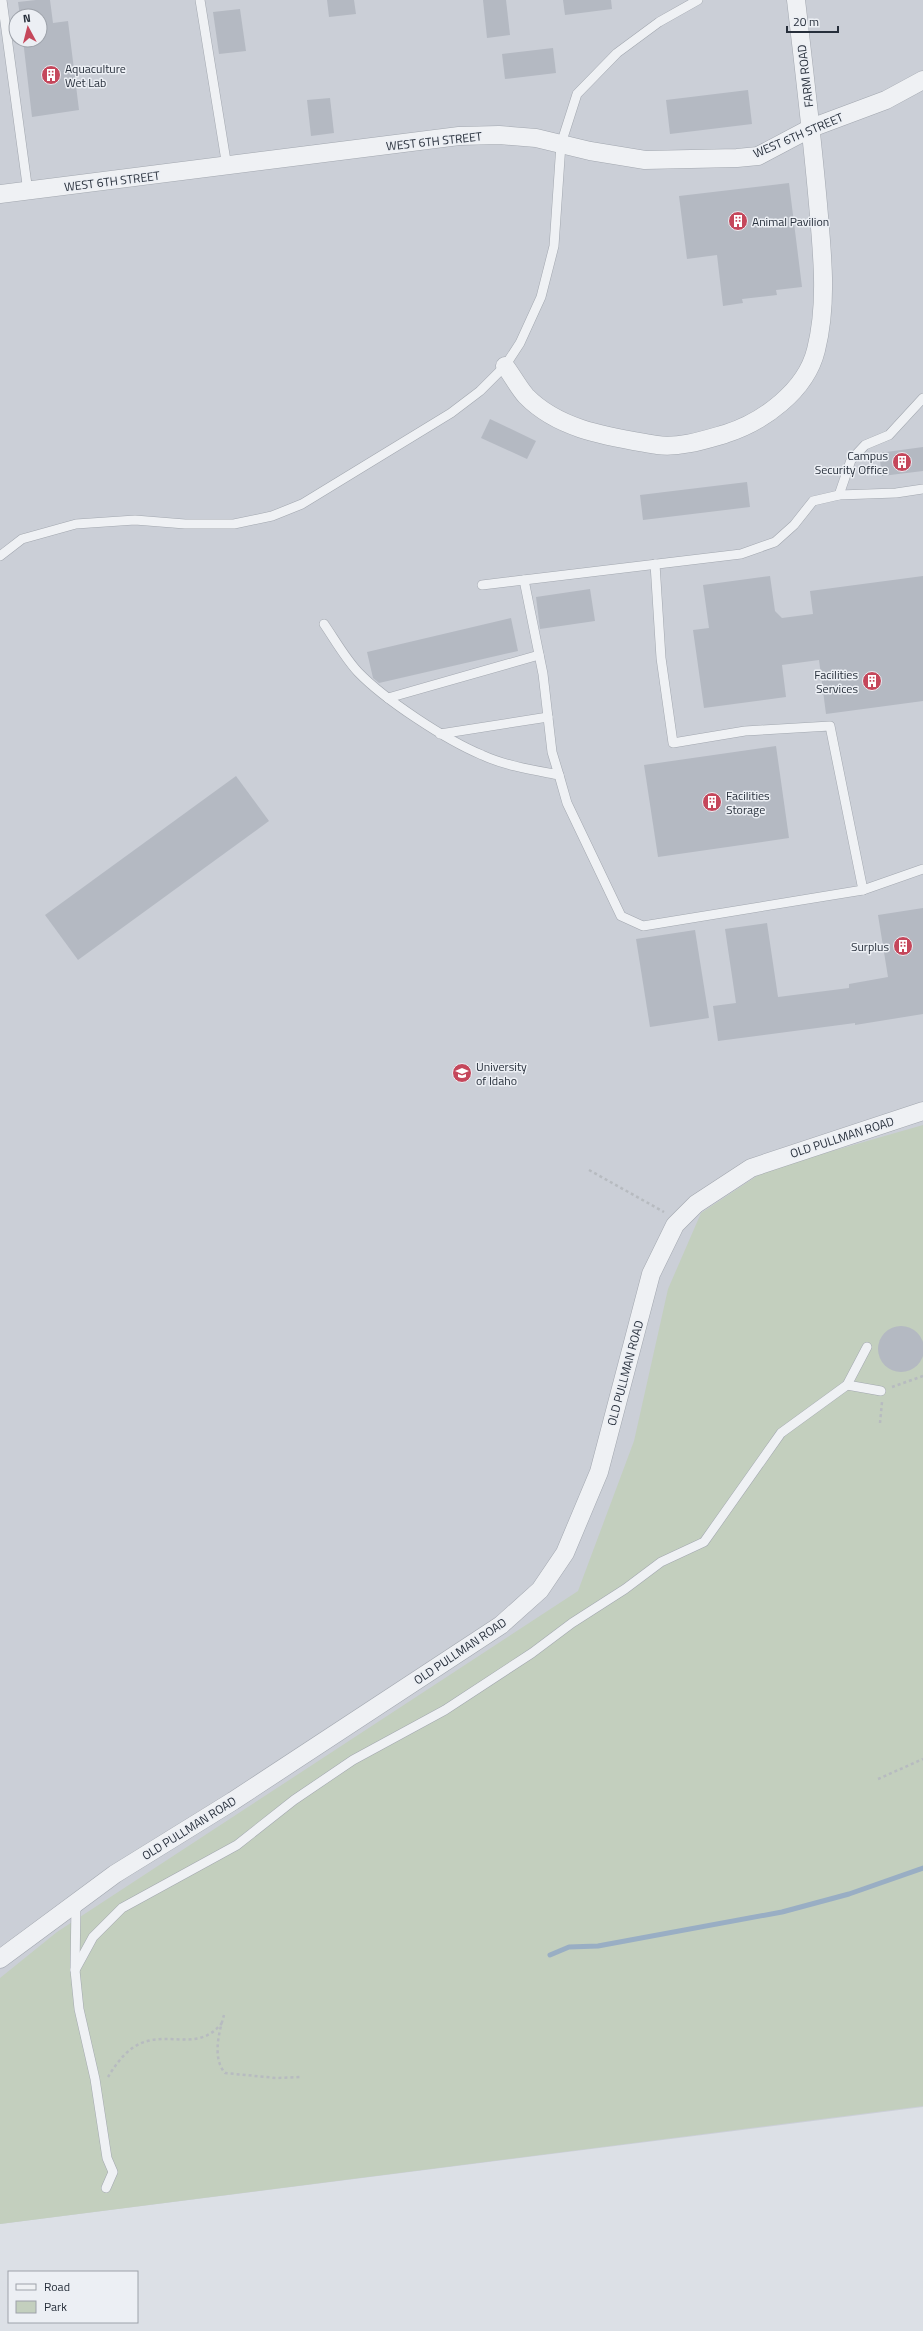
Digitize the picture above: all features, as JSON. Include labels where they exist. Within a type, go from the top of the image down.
[{"type":"street","name":"FARM ROAD","points":[[505,366],[526,396],[551,415],[595,435],[662,446],[694,443],[745,428],[780,405],[806,374],[816,351],[822,315],[823,265],[812,128],[796,0]]},
{"type":"street","name":"WEST 6TH STREET","points":[[0,194],[28,192],[227,167],[459,136],[499,135],[536,138],[645,160],[737,158],[758,156],[812,128],[886,100],[923,80]]},
{"type":"street","name":"OLD PULLMAN ROAD","points":[[0,1959],[115,1874],[233,1801],[501,1625],[540,1590],[565,1553],[599,1472],[651,1274],[675,1225],[696,1204],[751,1168],[923,1111]]},
{"type":"lane","points":[[2,0],[28,192]]},
{"type":"lane","points":[[200,0],[227,167]]},
{"type":"lane","points":[[0,556],[22,539],[76,524],[135,520],[185,524],[234,524],[272,516],[302,504],[451,413],[480,391],[505,366],[520,343],[541,297],[552,253],[559,184],[561,144],[577,94],[617,53],[659,22],[698,0]]},
{"type":"lane","points":[[839,495],[851,460],[865,445],[888,434],[923,398]]},
{"type":"lane","points":[[482,585],[741,554],[775,542],[794,525],[813,500],[839,495],[896,493],[923,489]]},
{"type":"lane","points":[[655,564],[661,658],[674,743],[745,731],[830,726],[863,890]]},
{"type":"lane","points":[[524,580],[539,654],[552,752],[567,804],[621,916],[643,926],[863,890],[923,869]]},
{"type":"lane","points":[[324,624],[357,672],[388,698],[440,734],[482,756],[519,767],[559,775]]},
{"type":"lane","points":[[388,698],[539,654]]},
{"type":"lane","points":[[440,734],[548,717]]},
{"type":"lane","points":[[75,1970],[93,1937],[122,1908],[237,1844],[294,1800],[353,1760],[445,1710],[532,1653],[572,1623],[626,1589],[661,1562],[704,1542],[781,1433],[847,1385],[867,1348]]},
{"type":"lane","points":[[847,1385],[881,1391]]},
{"type":"lane","points":[[76,1903],[75,1970],[79,2009],[97,2095],[107,2158],[113,2172],[106,2188]]},
{"type":"path","points":[[589,1170],[649,1205],[680,1220]]},
{"type":"path","points":[[878,1779],[923,1760]]},
{"type":"path","points":[[224,2015],[219,2029],[219,2066],[225,2073],[276,2078],[301,2077]]},
{"type":"path","points":[[97,2095],[119,2061],[134,2047],[152,2040],[203,2038],[213,2033],[222,2023]]},
{"type":"shaded area","name":"University of Idaho","points":[[0,0],[923,0],[923,2107],[0,2224]]},
{"type":"green space","points":[[923,1125],[923,2106],[0,2224],[0,1978],[57,1932],[578,1591],[634,1441],[668,1289],[701,1213],[766,1170]]},
{"type":"building","name":"Aquaculture Wet Lab","points":[[50,0],[53,23],[68,21],[79,110],[32,117],[24,48],[48,48],[48,8],[19,8],[18,2]]},
{"type":"building","points":[[327,0],[354,0],[356,14],[329,17]]},
{"type":"building","points":[[483,0],[506,0],[510,35],[487,38]]},
{"type":"building","points":[[563,0],[611,0],[612,9],[565,15]]},
{"type":"building","points":[[240,9],[246,51],[219,54],[213,12]]},
{"type":"building","points":[[553,48],[556,73],[505,79],[502,54]]},
{"type":"building","points":[[748,90],[752,124],[670,134],[666,100]]},
{"type":"building","points":[[330,98],[334,133],[311,136],[307,100]]},
{"type":"building","name":"Animal Pavilion","points":[[789,183],[802,287],[776,290],[777,295],[742,299],[743,303],[723,306],[717,255],[687,259],[679,196]]},
{"type":"building","points":[[490,419],[536,441],[527,459],[481,438]]},
{"type":"building","name":"Campus Security Office","points":[[923,447],[923,471],[882,476],[879,453]]},
{"type":"building","points":[[747,482],[750,507],[643,520],[640,495]]},
{"type":"building","points":[[770,576],[775,611],[782,618],[813,614],[810,591],[923,576],[923,701],[826,714],[819,660],[782,665],[786,697],[704,708],[693,630],[709,628],[703,585]]},
{"type":"building","points":[[590,589],[595,621],[540,629],[536,597]]},
{"type":"building","points":[[511,618],[518,651],[379,683],[373,678],[367,652]]},
{"type":"building","name":"Facilities Storage","points":[[776,746],[789,838],[658,857],[644,765]]},
{"type":"building","points":[[236,776],[269,821],[78,960],[45,915]]},
{"type":"building","points":[[923,908],[923,1014],[855,1025],[855,1023],[718,1041],[713,1006],[736,1003],[725,929],[767,923],[778,997],[849,988],[849,984],[888,977],[878,915]]},
{"type":"building","points":[[695,930],[709,1018],[650,1027],[636,939]]},
{"type":"building","points":[[897,1326],[905,1326],[914,1330],[920,1336],[924,1349],[920,1362],[914,1368],[905,1372],[897,1372],[888,1368],[882,1362],[878,1353],[878,1345],[882,1336],[888,1330]]},
{"type":"waterway","points":[[550,1955],[569,1947],[598,1946],[782,1912],[849,1894],[923,1868]]},
{"type":"place","name":"Aquaculture Wet Lab","points":[[51,75]]},
{"type":"place","name":"Animal Pavilion","points":[[738,221]]},
{"type":"place","name":"Campus Security Office","points":[[902,462]]},
{"type":"place","name":"Facilities Services","points":[[872,681]]},
{"type":"place","name":"Facilities Storage","points":[[712,802]]},
{"type":"place","name":"Surplus","points":[[903,946]]},
{"type":"place","name":"University of Idaho","points":[[462,1073]]}]
